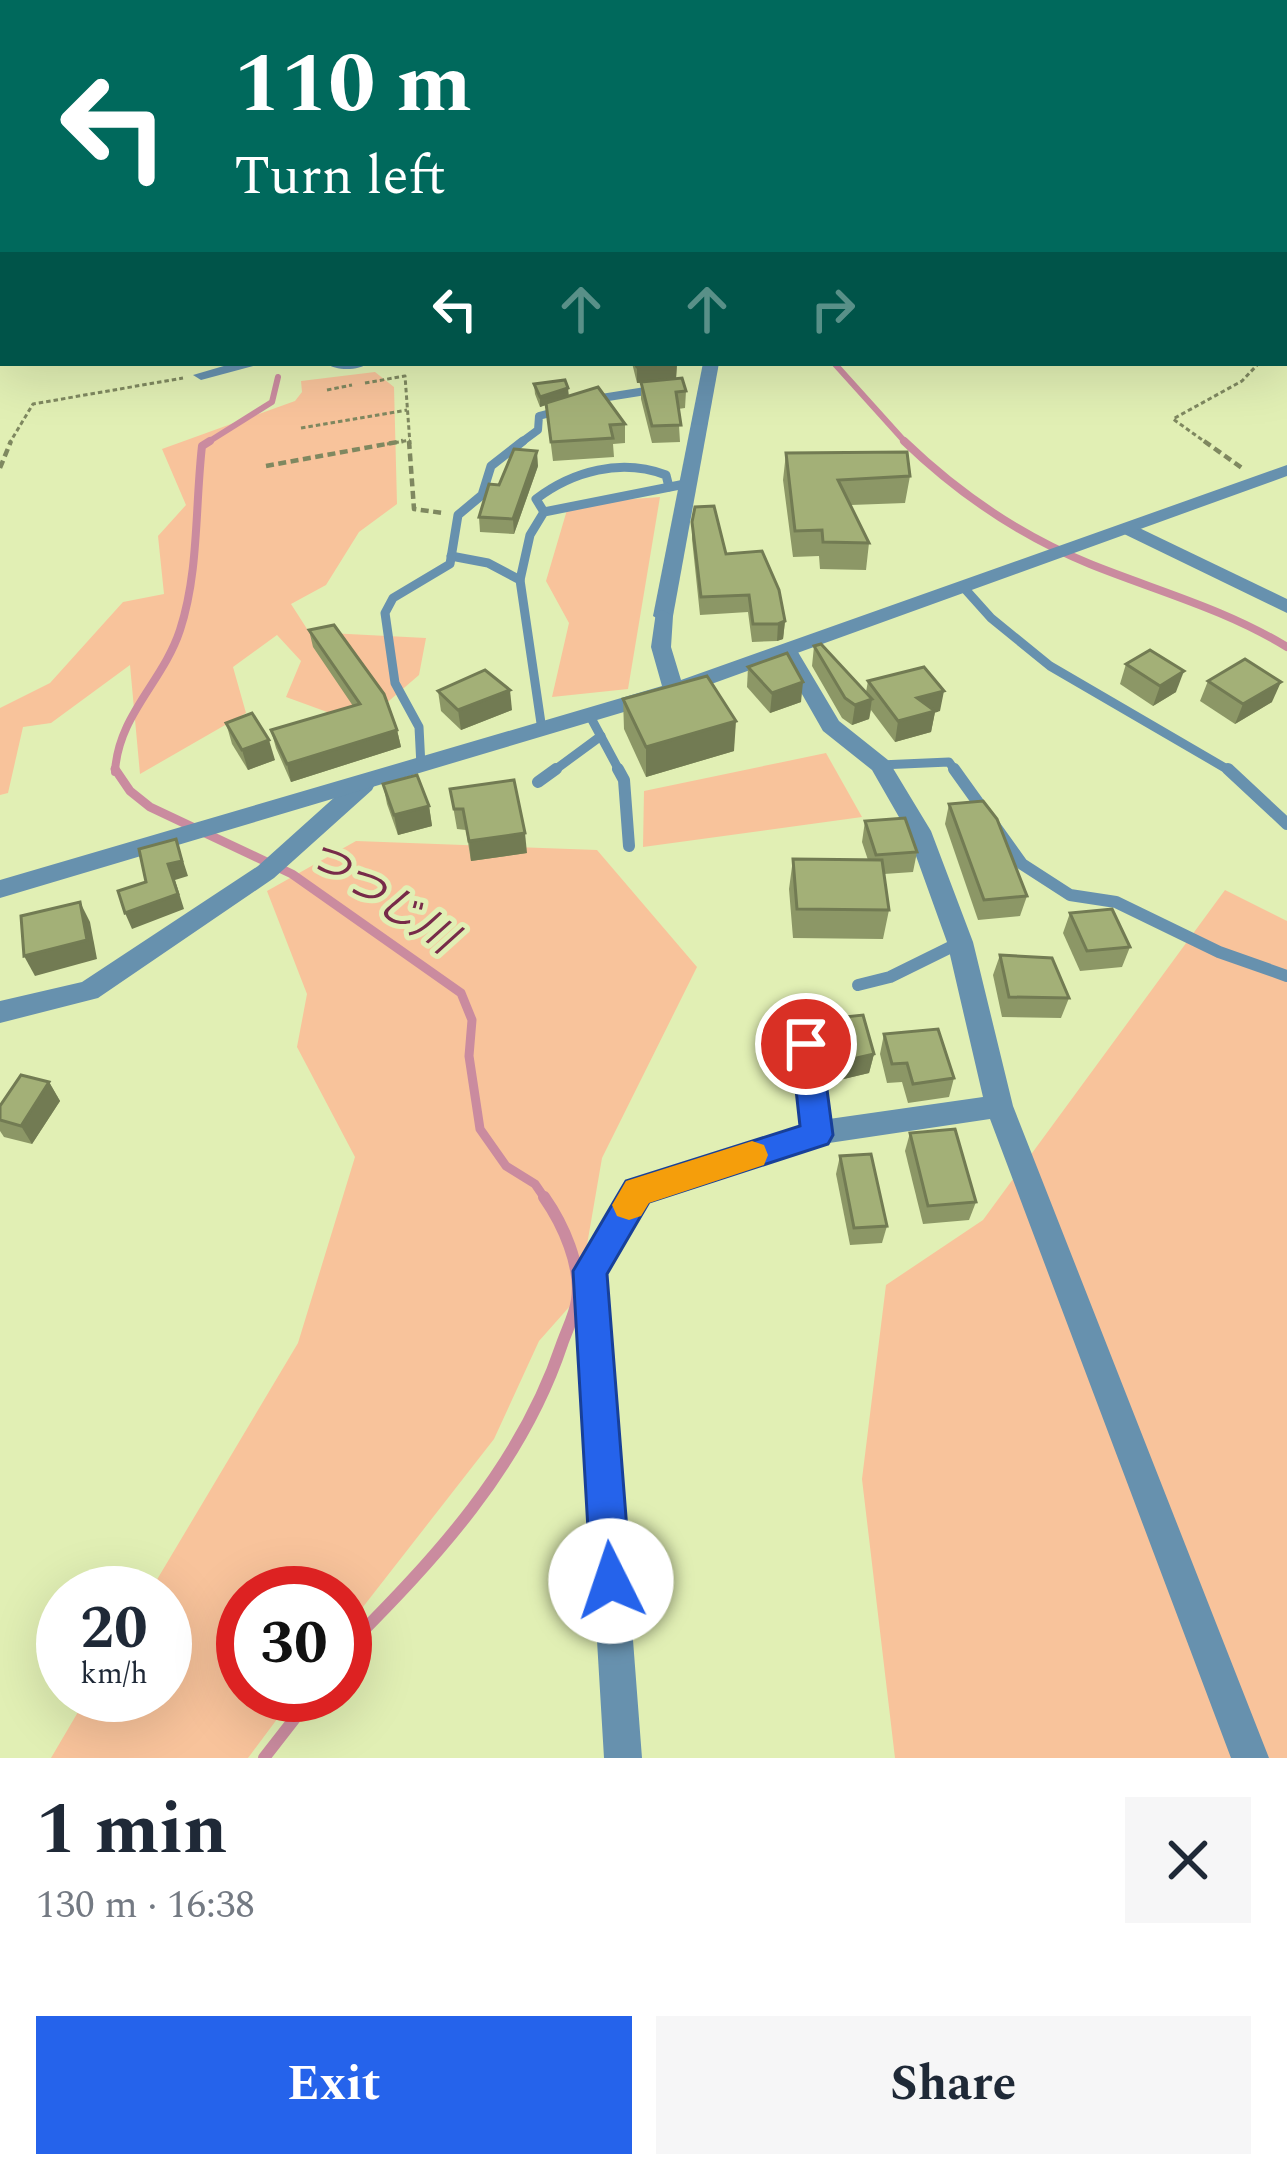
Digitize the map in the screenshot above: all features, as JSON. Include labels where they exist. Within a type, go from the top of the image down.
[{"type":"street","points":[[201,375],[242,366]]},
{"type":"street","points":[[674,690],[661,647],[663,616],[710,373]]},
{"type":"street","points":[[0,890],[542,730],[595,726],[674,690],[965,590],[1287,470]]},
{"type":"street","points":[[1129,529],[1287,607]]},
{"type":"street","points":[[788,652],[831,726],[880,764],[919,831],[960,942],[999,1106],[1250,1758]]},
{"type":"street","points":[[0,1012],[89,991],[266,872],[364,784]]},
{"type":"street","points":[[623,1758],[590,1271],[638,1191],[817,1135],[999,1106]]},
{"type":"lane","points":[[687,386],[710,373]]},
{"type":"lane","points":[[421,766],[418,727],[395,683],[385,613],[392,598],[450,564],[458,515],[482,495],[491,466],[538,430],[539,416],[598,397],[665,388]]},
{"type":"lane","points":[[544,512],[536,499],[572,476],[650,466],[666,475],[668,488]]},
{"type":"lane","points":[[542,730],[520,580],[535,520],[544,512],[690,483]]},
{"type":"lane","points":[[452,556],[488,563],[520,580]]},
{"type":"lane","points":[[965,590],[986,616],[1075,683],[1222,764],[1287,824]]},
{"type":"lane","points":[[538,782],[595,726],[625,780],[629,846]]},
{"type":"lane","points":[[880,764],[950,761],[1022,864],[1070,895],[1116,902],[1219,952],[1287,976]]},
{"type":"lane","points":[[858,985],[890,977],[960,942]]},
{"type":"lane","points":[[806,1044],[817,1135]]},
{"type":"path","points":[[1256,366],[1242,381],[1174,419],[1260,480]]},
{"type":"path","points":[[0,468],[3,454],[33,404],[201,375]]},
{"type":"path","points":[[326,390],[405,376],[414,509],[458,515]]},
{"type":"path","points":[[301,428],[407,410]]},
{"type":"path","points":[[266,466],[410,440]]},
{"type":"shaded area","points":[[375,372],[394,387],[397,504],[359,532],[326,585],[291,604],[309,632],[426,638],[419,675],[383,706],[371,728],[286,697],[301,661],[277,635],[233,667],[246,713],[140,774],[130,665],[51,723],[23,727],[8,793],[0,795],[0,708],[50,683],[123,602],[164,594],[158,536],[186,505],[162,449],[295,401],[302,392],[301,381]]},
{"type":"shaded area","points":[[660,497],[628,689],[552,697],[569,623],[546,581],[567,510],[593,502]]},
{"type":"shaded area","points":[[826,753],[862,817],[643,847],[644,791]]},
{"type":"shaded area","points":[[356,841],[597,850],[697,967],[602,1158],[578,1297],[539,1341],[494,1439],[372,1595],[372,1566],[216,1566],[216,1722],[275,1722],[248,1758],[51,1758],[72,1722],[192,1722],[192,1566],[165,1566],[298,1343],[355,1157],[297,1047],[307,994],[267,891]]},
{"type":"shaded area","points":[[1225,890],[1287,921],[1287,1758],[895,1758],[862,1479],[886,1285],[983,1220]]},
{"type":"building","points":[[682,378],[686,391],[676,392],[681,425],[652,426],[641,382]]},
{"type":"building","points":[[565,380],[568,388],[540,397],[534,384]]},
{"type":"building","points":[[598,387],[625,424],[610,425],[613,438],[551,442],[546,403]]},
{"type":"building","points":[[514,449],[537,451],[513,519],[479,517],[489,484],[499,485]]},
{"type":"building","points":[[907,452],[910,476],[838,480],[869,543],[823,542],[822,530],[795,531],[786,453]]},
{"type":"building","points":[[714,506],[726,554],[762,551],[779,590],[785,621],[753,624],[749,595],[701,597],[692,522],[695,507]]},
{"type":"building","points":[[334,625],[384,694],[397,730],[287,764],[271,730],[360,704],[309,630]]},
{"type":"building","points":[[821,644],[872,699],[855,705],[845,698],[814,646]]},
{"type":"building","points":[[1150,650],[1184,671],[1160,686],[1126,664]]},
{"type":"building","points":[[787,653],[803,682],[772,693],[748,667]]},
{"type":"building","points":[[1245,659],[1281,682],[1243,704],[1208,681]]},
{"type":"building","points":[[924,667],[944,691],[917,698],[935,711],[898,721],[868,681]]},
{"type":"building","points":[[485,670],[510,690],[458,710],[438,691]]},
{"type":"building","points":[[707,676],[736,721],[646,747],[623,699]]},
{"type":"building","points":[[252,713],[269,740],[242,750],[226,723]]},
{"type":"building","points":[[417,775],[429,806],[394,815],[383,784]]},
{"type":"building","points":[[514,780],[525,833],[469,841],[463,809],[454,809],[450,789]]},
{"type":"building","points":[[983,801],[997,819],[1027,896],[984,900],[949,804]]},
{"type":"building","points":[[905,818],[917,852],[876,855],[865,821]]},
{"type":"building","points":[[176,839],[182,861],[168,864],[178,894],[125,913],[118,891],[146,882],[139,849]]},
{"type":"building","points":[[793,859],[882,860],[889,910],[797,909]]},
{"type":"building","points":[[80,902],[87,940],[24,956],[21,916]]},
{"type":"building","points":[[1112,909],[1130,947],[1087,951],[1070,913]]},
{"type":"building","points":[[1000,955],[1052,958],[1069,998],[1009,997]]},
{"type":"building","points":[[863,1015],[874,1054],[835,1063],[825,1019]]},
{"type":"building","points":[[938,1029],[954,1078],[913,1084],[907,1063],[892,1064],[884,1034]]},
{"type":"building","points":[[21,1075],[49,1082],[21,1126],[0,1120],[0,1106]]},
{"type":"building","points":[[955,1129],[976,1202],[928,1206],[910,1133]]},
{"type":"building","points":[[871,1154],[887,1226],[854,1228],[840,1156]]},
{"type":"waterway","points":[[837,366],[905,442]]},
{"type":"waterway","name":"つつじ川","points":[[205,444],[272,402],[278,377]]},
{"type":"waterway","name":"つつじ川","points":[[115,770],[124,733],[180,630],[193,562],[202,446],[210,441]]},
{"type":"waterway","points":[[905,442],[968,495],[1039,540],[1215,611],[1287,647]]},
{"type":"waterway","name":"つつじ川","points":[[115,770],[130,791],[150,807],[292,874],[461,993],[472,1020],[469,1056],[480,1129],[506,1166],[535,1184],[544,1198]]},
{"type":"waterway","name":"つつじ川","points":[[372,1621],[472,1509],[545,1389],[575,1311],[578,1287],[570,1246],[544,1198]]},
{"type":"waterway","name":"つつじ川","points":[[264,1758],[292,1722]]},
{"type":"slow traffic","points":[[629,1205],[638,1191],[752,1155]]},
{"type":"route","points":[[611,1581],[590,1271],[638,1191],[817,1135],[806,1044]]}]
